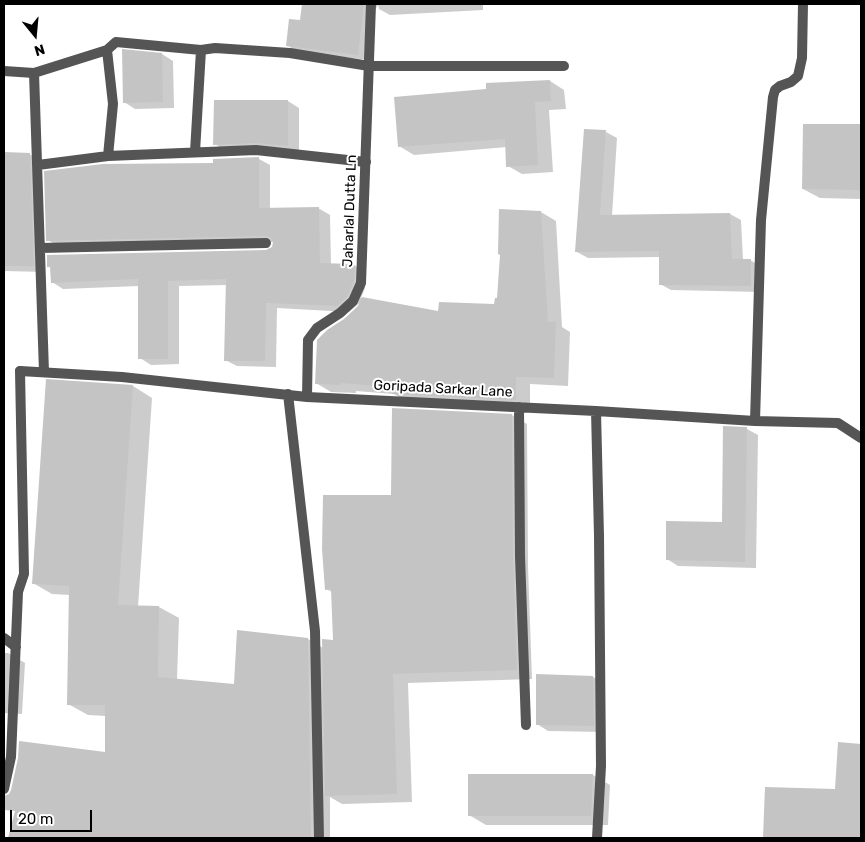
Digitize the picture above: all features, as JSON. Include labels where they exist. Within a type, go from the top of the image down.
[{"type":"street","name":"Jaharlal Dutta Ln","points":[[307,396],[308,340],[317,328],[340,313],[353,301],[361,283],[371,4]]},
{"type":"street","points":[[755,421],[761,220],[773,97],[775,90],[798,76],[802,58],[804,4]]},
{"type":"street","points":[[4,71],[34,73],[107,50],[116,42],[201,50],[215,48],[290,53],[369,66],[564,66]]},
{"type":"street","points":[[107,50],[113,104],[108,156]]},
{"type":"street","points":[[195,152],[201,50]]},
{"type":"street","points":[[34,73],[44,372]]},
{"type":"street","points":[[38,164],[108,156],[256,150],[366,162]]},
{"type":"street","points":[[40,248],[266,243]]},
{"type":"street","name":"Goripada Sarkar Lane","points":[[16,647],[18,592],[24,574],[20,371],[122,377],[307,396],[596,410],[755,421],[838,423],[861,438]]},
{"type":"street","points":[[288,394],[315,631],[319,838]]},
{"type":"street","points":[[519,407],[520,556],[526,725]]},
{"type":"street","points":[[596,410],[601,756],[597,838]]},
{"type":"street","points":[[4,638],[16,647],[4,789]]},
{"type":"building","points":[[302,4],[364,4],[358,55],[286,46],[289,19],[300,20]]},
{"type":"building","points":[[122,49],[162,53],[163,102],[123,103]]},
{"type":"building","points":[[550,80],[551,101],[535,102],[538,165],[506,167],[505,139],[398,147],[394,97],[486,89],[486,83]]},
{"type":"building","points":[[214,100],[288,100],[288,146],[256,143],[213,145]]},
{"type":"building","points":[[803,124],[861,124],[861,190],[802,189]]},
{"type":"building","points":[[584,129],[606,130],[600,215],[730,213],[732,259],[751,259],[751,286],[659,285],[659,251],[575,252]]},
{"type":"building","points":[[4,152],[30,153],[34,266],[4,266]]},
{"type":"building","points":[[259,157],[259,208],[319,207],[320,263],[354,264],[355,269],[354,281],[347,297],[337,306],[266,303],[265,361],[224,361],[226,279],[168,281],[168,359],[138,359],[138,279],[51,283],[50,267],[47,267],[47,255],[266,250],[272,247],[273,242],[270,237],[266,236],[46,241],[44,171],[103,164],[213,163],[213,159]]},
{"type":"building","points":[[499,209],[541,211],[548,322],[556,322],[554,378],[516,377],[516,400],[392,394],[392,387],[341,383],[341,385],[315,384],[317,340],[358,306],[362,297],[438,311],[439,302],[494,304],[495,298],[497,298],[500,255],[498,254]]},
{"type":"building","points":[[46,379],[133,385],[118,605],[159,606],[158,677],[234,684],[237,630],[308,638],[311,838],[8,838],[15,811],[4,810],[4,796],[9,794],[11,790],[18,758],[19,741],[105,752],[105,705],[67,705],[69,586],[32,584]]},
{"type":"building","points":[[392,408],[512,414],[513,556],[517,670],[393,674],[397,794],[325,796],[322,639],[333,640],[331,589],[325,590],[322,549],[323,495],[391,495]]},
{"type":"building","points":[[723,426],[747,427],[745,562],[666,560],[666,521],[722,522]]},
{"type":"building","points":[[536,674],[593,676],[594,726],[536,725]]},
{"type":"building","points":[[838,742],[861,744],[861,838],[763,838],[765,787],[835,789]]},
{"type":"building","points":[[468,774],[593,774],[591,816],[468,816]]}]
